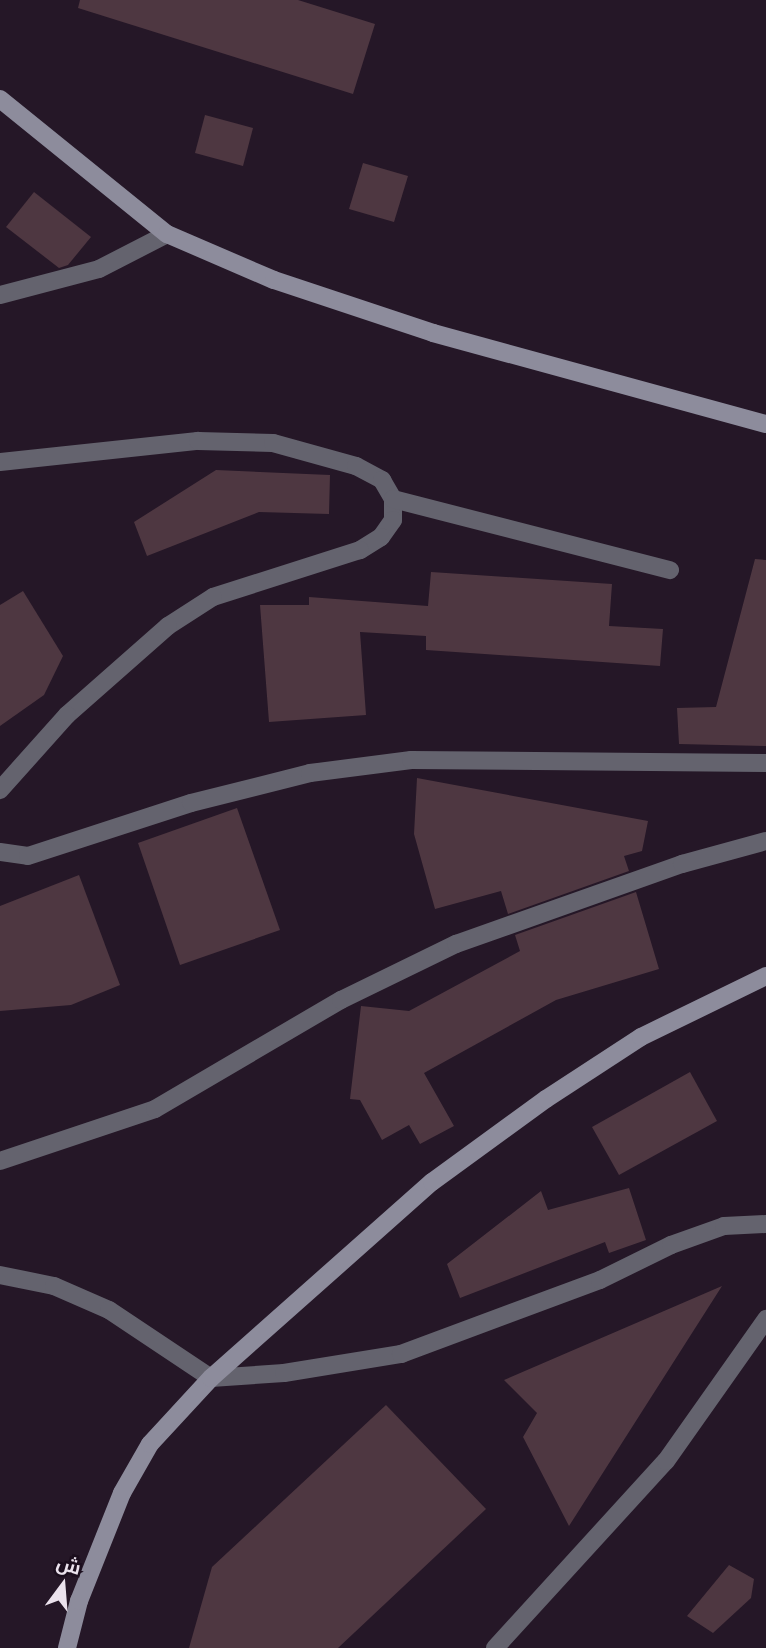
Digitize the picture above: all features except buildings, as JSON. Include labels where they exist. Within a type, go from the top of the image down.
[{"type":"street","points":[[0,99],[167,234],[274,280],[433,333],[766,424]]},
{"type":"street","points":[[0,295],[99,269],[167,234]]},
{"type":"street","points":[[0,462],[198,441],[273,443],[356,466],[382,480],[393,499],[393,520],[381,537],[360,550],[213,597],[168,626],[67,715],[0,790]]},
{"type":"street","points":[[393,499],[670,570]]},
{"type":"street","points":[[0,852],[27,856],[191,803],[310,773],[411,760],[766,763]]},
{"type":"street","points":[[0,1161],[155,1109],[341,1000],[456,944],[682,864],[766,841]]},
{"type":"street","points":[[67,1648],[79,1601],[122,1493],[150,1444],[211,1378],[432,1182],[546,1099],[641,1037],[766,976]]},
{"type":"street","points":[[0,1275],[54,1286],[109,1310],[211,1378],[345,1367],[401,1354],[600,1280],[681,1241],[724,1226],[766,1224]]},
{"type":"street","points":[[495,1648],[657,1471],[766,1319]]}]
